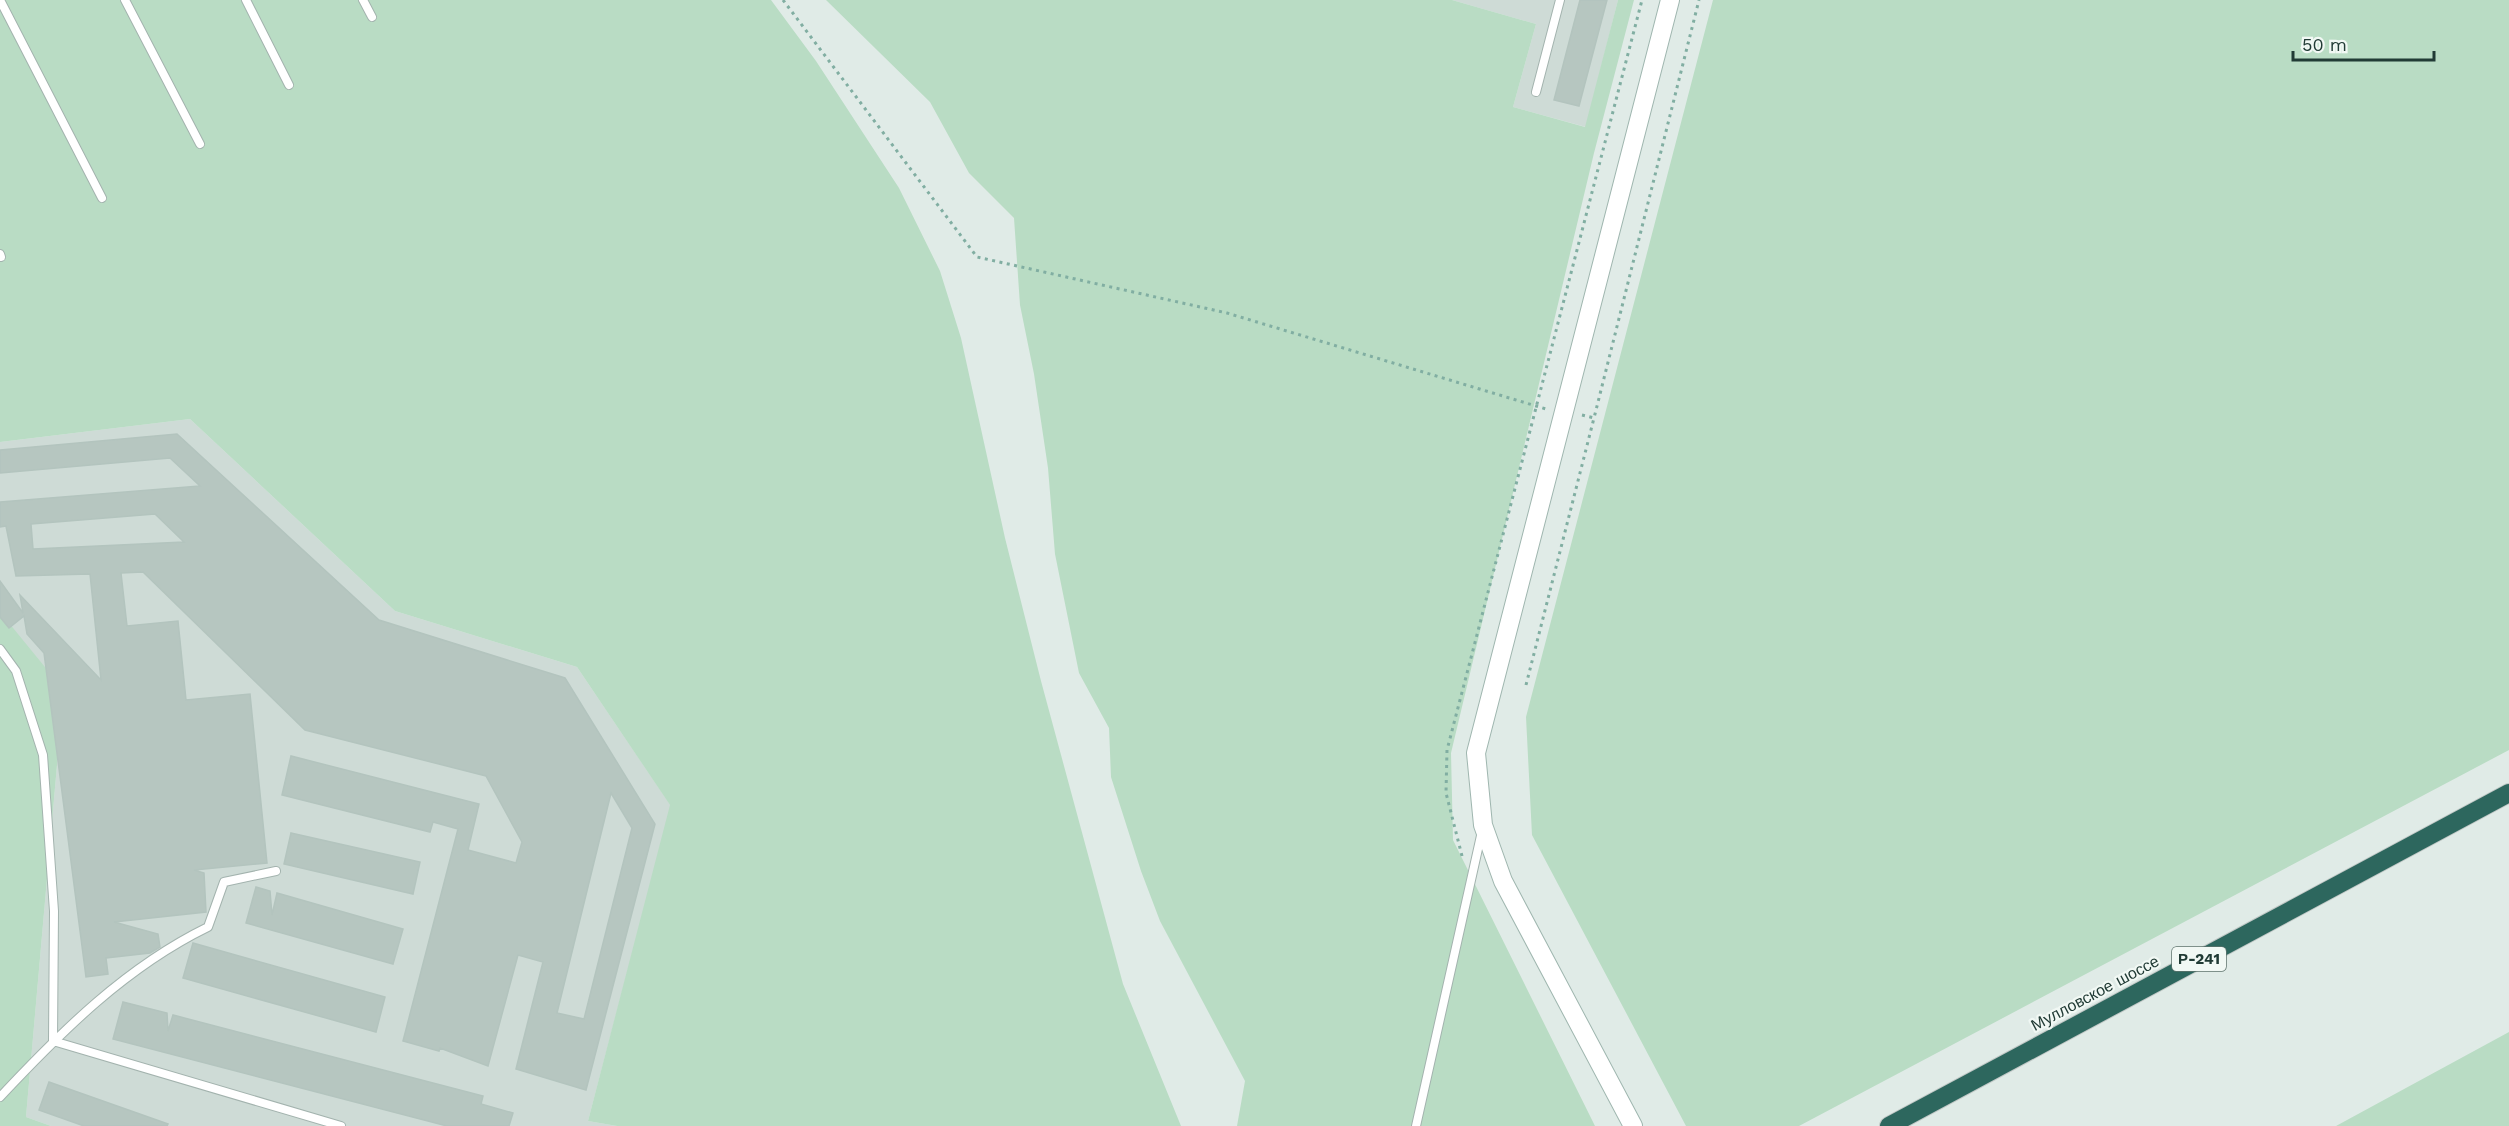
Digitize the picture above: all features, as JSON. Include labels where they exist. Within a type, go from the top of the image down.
[{"type":"highway","name":"Мулловское шоссе","points":[[1889,1126],[2509,793]]},
{"type":"main road","points":[[1633,1126],[1503,881],[1483,825],[1476,753],[1670,0]]},
{"type":"lane","points":[[0,0],[102,198]]},
{"type":"lane","points":[[125,0],[200,144]]},
{"type":"lane","points":[[246,0],[289,85]]},
{"type":"lane","points":[[363,0],[372,18]]},
{"type":"lane","points":[[1536,92],[1560,0]]},
{"type":"lane","points":[[0,649],[15,671],[43,755],[54,911],[53,1041]]},
{"type":"lane","points":[[1416,1126],[1483,825]]},
{"type":"lane","points":[[0,1097],[53,1041],[123,979],[175,943],[208,927],[224,882],[276,871]]},
{"type":"lane","points":[[53,1041],[341,1126]]},
{"type":"path","points":[[783,0],[977,257],[1227,313],[1536,406],[1594,418]]},
{"type":"path","points":[[1469,886],[1446,793],[1447,750],[1642,0]]},
{"type":"path","points":[[1526,685],[1699,0]]},
{"type":"shaded area","points":[[1452,0],[1618,0],[1586,127],[1513,107],[1536,24]]},
{"type":"shaded area","points":[[190,419],[395,611],[577,667],[671,806],[588,1121],[617,1126],[51,1126],[26,1117],[60,731],[0,612],[0,442]]},
{"type":"green space","points":[[0,0],[771,0],[816,61],[899,188],[940,271],[961,338],[1005,538],[1041,681],[1123,984],[1181,1126],[617,1126],[588,1121],[670,805],[577,667],[395,611],[190,419],[0,442]]},
{"type":"green space","points":[[826,0],[1452,0],[1536,24],[1513,107],[1585,127],[1618,0],[1634,0],[1594,153],[1451,753],[1453,840],[1595,1126],[1237,1126],[1245,1081],[1160,921],[1141,871],[1111,777],[1109,728],[1079,673],[1055,554],[1048,468],[1034,374],[1020,305],[1014,218],[969,173],[930,102]]},
{"type":"green space","points":[[1713,0],[2509,0],[2509,750],[1799,1126],[1686,1126],[1532,835],[1526,717]]},
{"type":"green space","points":[[0,612],[49,672],[60,731],[26,1117],[51,1126],[0,1126]]},
{"type":"green space","points":[[2509,1032],[2509,1126],[2336,1126]]},
{"type":"building","points":[[1580,0],[1607,0],[1579,106],[1554,100]]},
{"type":"building","points":[[177,434],[379,620],[565,678],[655,824],[586,1090],[516,1069],[543,962],[518,955],[488,1066],[440,1048],[439,1051],[403,1041],[458,829],[433,822],[430,832],[282,795],[291,756],[479,804],[468,850],[516,863],[522,842],[486,776],[305,730],[143,572],[121,573],[127,626],[178,621],[186,700],[250,694],[267,863],[194,870],[204,873],[206,912],[114,922],[158,934],[160,947],[150,953],[106,958],[108,974],[86,977],[44,653],[27,634],[24,616],[9,628],[0,617],[0,581],[23,613],[20,595],[101,680],[90,574],[16,576],[6,526],[0,527],[0,502],[200,486],[170,458],[0,473],[0,450]],"holes":[[[155,514],[184,542],[33,549],[31,524]],[[611,793],[632,828],[584,1019],[557,1013]]]},
{"type":"building","points":[[291,833],[420,862],[413,894],[284,864]]},
{"type":"building","points":[[256,887],[270,891],[272,915],[277,893],[403,929],[393,964],[246,923]]},
{"type":"building","points":[[193,943],[385,997],[376,1032],[183,978]]},
{"type":"building","points":[[123,1002],[167,1013],[168,1031],[173,1015],[483,1096],[481,1104],[513,1113],[509,1126],[447,1126],[113,1039]]},
{"type":"building","points":[[49,1082],[168,1124],[167,1126],[84,1126],[39,1110]]}]
